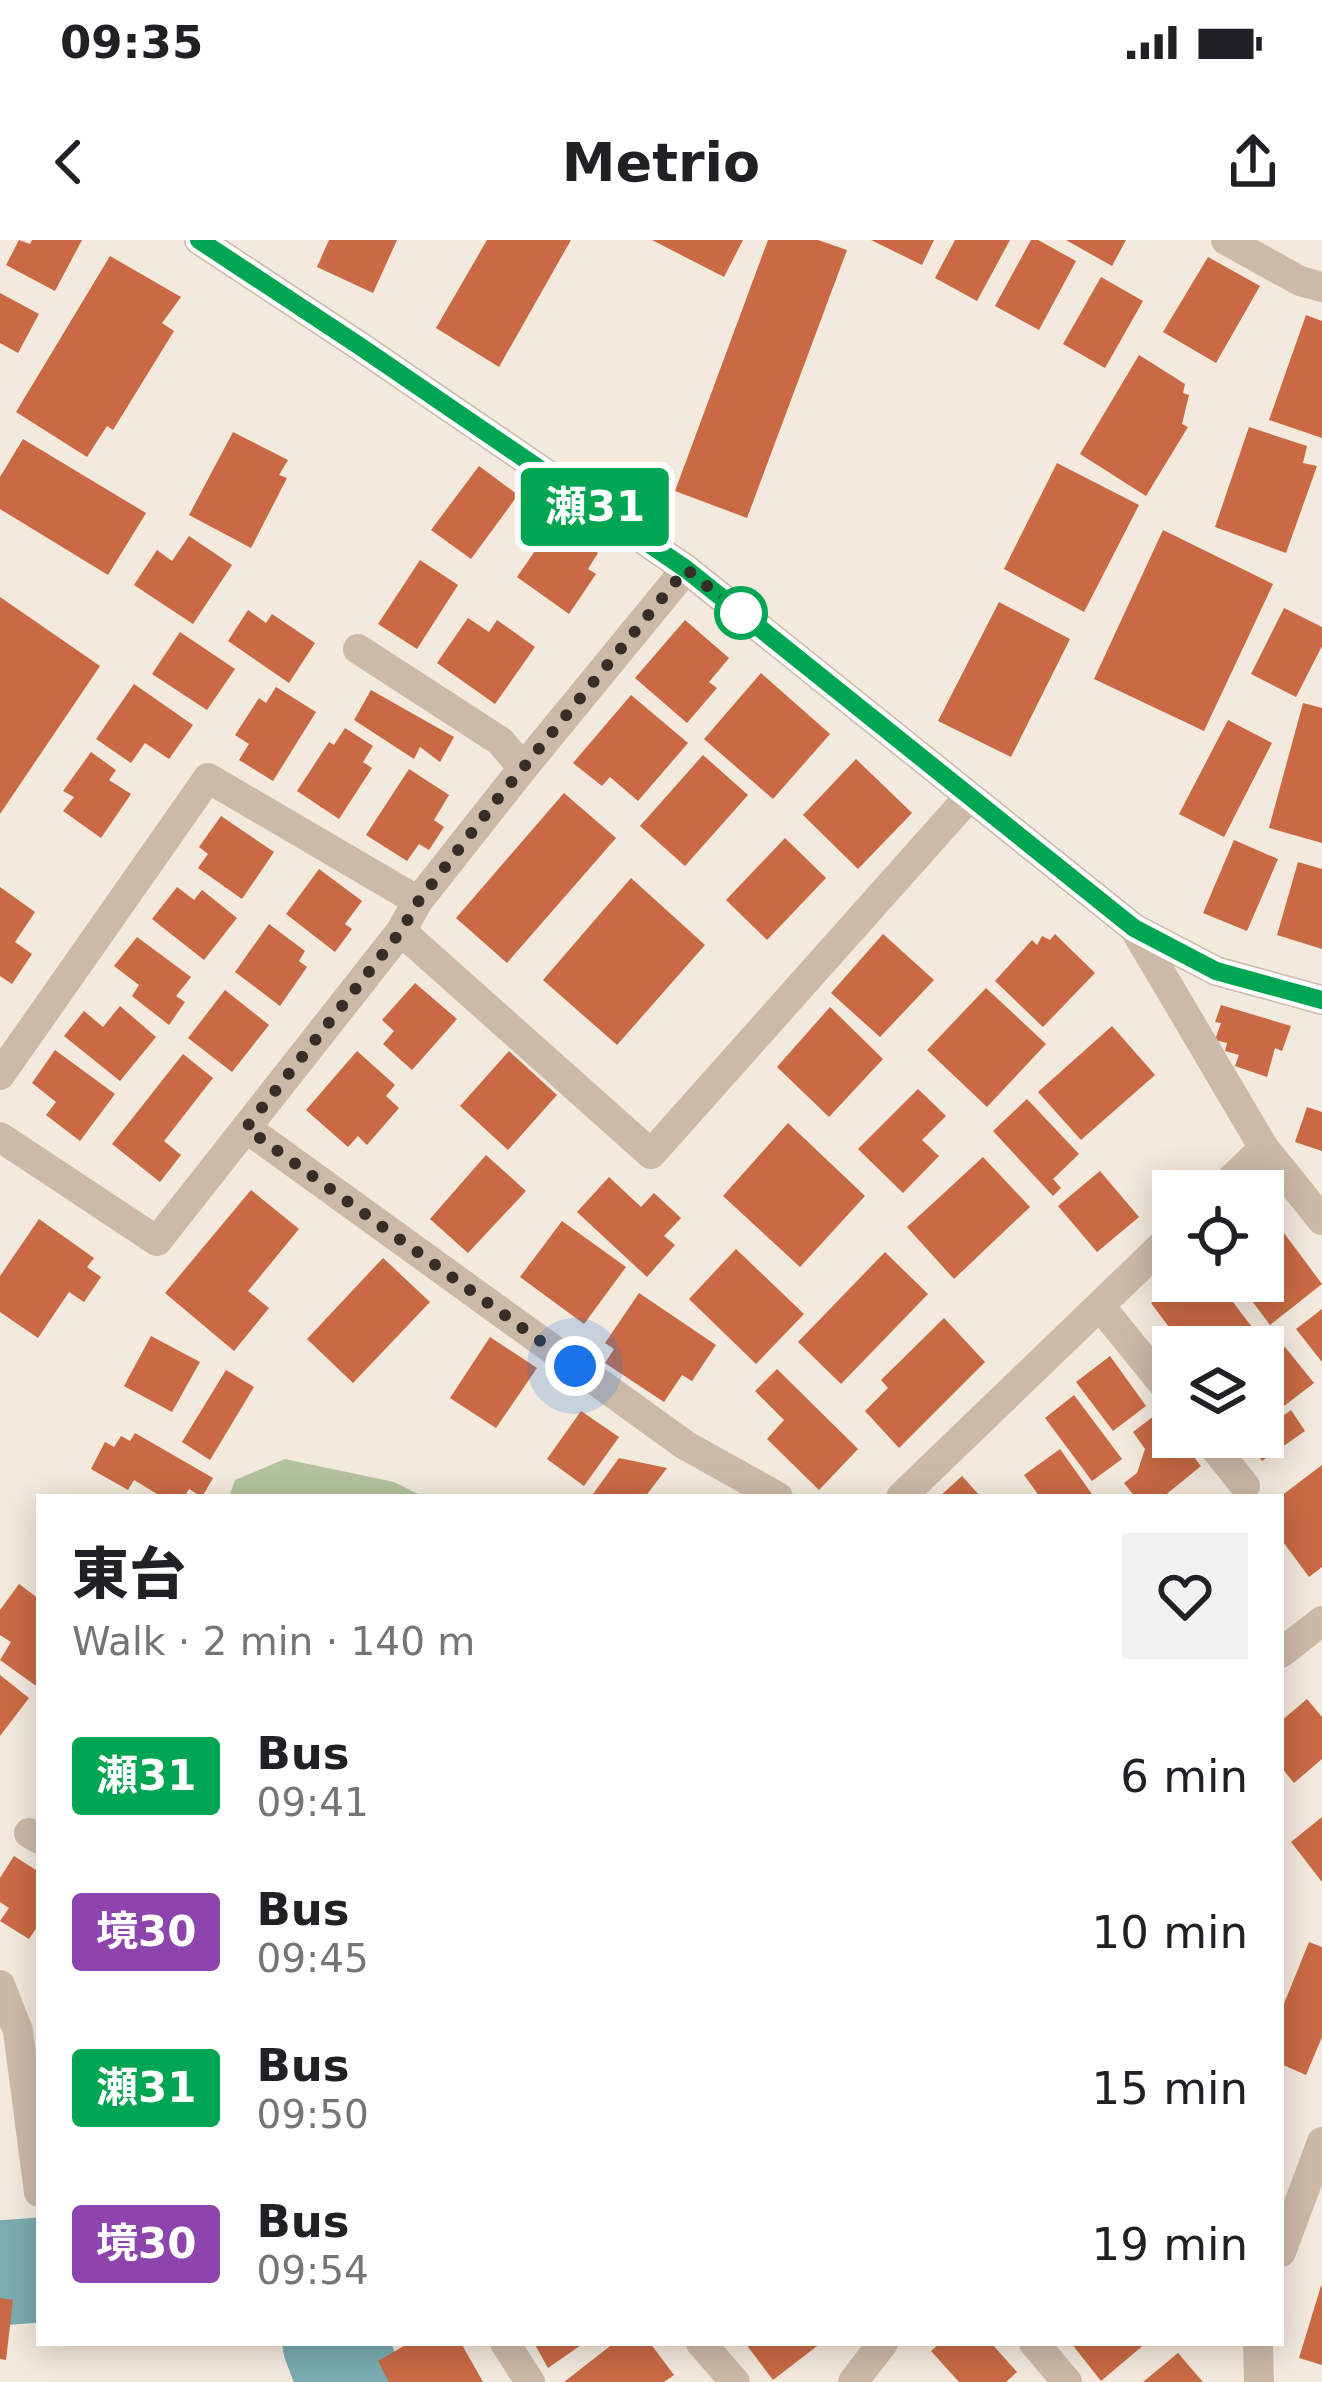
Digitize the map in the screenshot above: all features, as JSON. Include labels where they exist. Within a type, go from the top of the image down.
[{"type":"street","points":[[199,240],[686,569],[1134,928],[1216,971],[1322,1000]]},
{"type":"street","points":[[1226,240],[1300,281],[1322,287]]},
{"type":"street","points":[[0,1137],[157,1241],[523,768],[686,569]]},
{"type":"street","points":[[358,649],[500,741],[523,768]]},
{"type":"street","points":[[0,1075],[208,778],[418,902]]},
{"type":"street","points":[[401,931],[651,1154],[969,797]]},
{"type":"street","points":[[1134,928],[1264,1148],[1322,1220]]},
{"type":"street","points":[[246,1128],[685,1445],[773,1494]]},
{"type":"street","points":[[1241,1170],[1264,1148]]},
{"type":"street","points":[[904,1494],[1152,1255]]},
{"type":"street","points":[[1100,1306],[1152,1370]]},
{"type":"street","points":[[1223,1458],[1245,1486]]},
{"type":"street","points":[[1284,1651],[1322,1621]]},
{"type":"street","points":[[12,1997],[36,2169]]},
{"type":"street","points":[[1284,2244],[1322,2142]]},
{"type":"street","points":[[507,2346],[530,2382]]},
{"type":"street","points":[[704,2346],[735,2382]]},
{"type":"street","points":[[853,2382],[882,2346]]},
{"type":"street","points":[[1037,2346],[1067,2382]]},
{"type":"street","points":[[1258,2346],[1259,2382]]},
{"type":"green space","points":[[285,1459],[394,1482],[418,1494],[230,1494],[235,1480]]},
{"type":"building","points":[[19,240],[30,244],[32,240],[82,240],[55,291],[6,265]]},
{"type":"building","points":[[329,240],[397,240],[373,293],[317,267]]},
{"type":"building","points":[[487,240],[571,240],[499,367],[436,328]]},
{"type":"building","points":[[652,240],[743,240],[724,277]]},
{"type":"building","points":[[768,240],[818,240],[847,250],[747,518],[675,491]]},
{"type":"building","points":[[871,240],[934,240],[922,265]]},
{"type":"building","points":[[955,240],[1010,240],[977,301],[935,278]]},
{"type":"building","points":[[1031,240],[1076,261],[1039,330],[995,306]]},
{"type":"building","points":[[1066,240],[1126,240],[1112,266]]},
{"type":"building","points":[[110,256],[181,297],[162,323],[174,331],[113,430],[107,426],[87,457],[16,412]]},
{"type":"building","points":[[1208,257],[1260,286],[1216,363],[1163,332]]},
{"type":"building","points":[[1101,277],[1143,301],[1105,368],[1063,344]]},
{"type":"building","points":[[0,293],[39,314],[18,353],[0,343]]},
{"type":"building","points":[[1306,315],[1322,321],[1322,438],[1269,420]]},
{"type":"building","points":[[1139,355],[1185,384],[1183,393],[1189,395],[1182,424],[1188,427],[1146,496],[1080,454]]},
{"type":"building","points":[[1249,427],[1307,446],[1303,463],[1317,466],[1286,553],[1215,527]]},
{"type":"building","points":[[233,432],[288,460],[279,475],[287,478],[251,548],[189,515]]},
{"type":"building","points":[[23,439],[146,513],[108,575],[0,509],[0,477]]},
{"type":"building","points":[[1057,463],[1139,505],[1084,612],[1004,569]]},
{"type":"building","points":[[479,466],[518,495],[471,559],[431,530]]},
{"type":"building","points":[[555,522],[598,553],[588,569],[596,574],[569,614],[517,577]]},
{"type":"building","points":[[1163,530],[1273,584],[1204,731],[1094,679]]},
{"type":"building","points":[[189,536],[232,565],[193,624],[134,585],[157,550],[172,561]]},
{"type":"building","points":[[420,560],[458,585],[417,649],[378,624]]},
{"type":"building","points":[[0,597],[100,666],[0,814]]},
{"type":"building","points":[[999,602],[1070,639],[1011,757],[938,721]]},
{"type":"building","points":[[1284,608],[1322,627],[1322,646],[1296,697],[1251,674]]},
{"type":"building","points":[[248,610],[266,623],[272,614],[315,643],[289,683],[228,641]]},
{"type":"building","points":[[468,618],[489,632],[497,620],[535,647],[495,704],[437,663]]},
{"type":"building","points":[[685,620],[729,658],[709,682],[717,688],[687,723],[635,678]]},
{"type":"building","points":[[180,632],[235,669],[207,710],[152,674]]},
{"type":"building","points":[[761,673],[830,734],[773,799],[704,739]]},
{"type":"building","points":[[134,684],[193,725],[169,759],[145,743],[131,763],[96,739]]},
{"type":"building","points":[[276,687],[316,712],[273,781],[239,760],[249,744],[235,735],[259,698],[266,703]]},
{"type":"building","points":[[371,690],[454,737],[440,762],[420,747],[414,759],[354,720]]},
{"type":"building","points":[[631,695],[688,743],[638,801],[610,777],[602,786],[573,763]]},
{"type":"building","points":[[1303,703],[1322,708],[1322,843],[1269,828]]},
{"type":"building","points":[[1228,720],[1272,743],[1224,837],[1179,814]]},
{"type":"building","points":[[345,728],[373,746],[363,762],[372,768],[339,819],[297,791],[329,742],[334,745]]},
{"type":"building","points":[[91,752],[116,770],[109,780],[131,794],[101,838],[63,811],[74,797],[63,791]]},
{"type":"building","points":[[703,755],[748,795],[685,866],[640,826]]},
{"type":"building","points":[[856,759],[912,813],[858,869],[803,815]]},
{"type":"building","points":[[409,769],[449,795],[434,820],[444,827],[429,850],[419,844],[407,861],[366,835]]},
{"type":"building","points":[[564,793],[616,838],[507,963],[456,918]]},
{"type":"building","points":[[221,816],[274,852],[242,899],[198,868],[208,854],[199,847]]},
{"type":"building","points":[[785,838],[826,878],[767,940],[726,900]]},
{"type":"building","points":[[1234,840],[1278,859],[1247,931],[1203,913]]},
{"type":"building","points":[[1298,862],[1322,869],[1322,949],[1277,935]]},
{"type":"building","points":[[319,869],[362,901],[345,924],[352,929],[335,952],[286,914]]},
{"type":"building","points":[[631,878],[705,945],[617,1045],[543,980]]},
{"type":"building","points":[[0,887],[35,912],[15,942],[32,954],[12,984],[0,976]]},
{"type":"building","points":[[177,887],[194,900],[202,890],[237,918],[204,960],[152,919]]},
{"type":"building","points":[[269,924],[305,951],[299,961],[307,967],[280,1006],[235,972]]},
{"type":"building","points":[[883,934],[934,980],[880,1037],[831,993]]},
{"type":"building","points":[[1055,934],[1095,973],[1043,1027],[995,981],[1032,940],[1037,945],[1042,936],[1050,940]]},
{"type":"building","points":[[137,937],[191,977],[176,996],[185,1002],[169,1025],[132,996],[139,985],[114,966]]},
{"type":"building","points":[[415,983],[457,1019],[412,1070],[383,1044],[394,1031],[382,1020]]},
{"type":"building","points":[[986,988],[1046,1044],[987,1107],[927,1050]]},
{"type":"building","points":[[225,990],[269,1025],[232,1072],[188,1038]]},
{"type":"building","points":[[1221,1005],[1291,1026],[1282,1051],[1275,1048],[1267,1077],[1235,1066],[1239,1055],[1225,1051],[1227,1043],[1215,1040]]},
{"type":"building","points":[[120,1006],[156,1037],[120,1081],[64,1036],[84,1011],[103,1027]]},
{"type":"building","points":[[830,1007],[883,1059],[829,1117],[777,1067]]},
{"type":"building","points":[[1112,1026],[1155,1075],[1081,1140],[1038,1092]]},
{"type":"building","points":[[55,1050],[115,1094],[80,1141],[46,1115],[56,1102],[32,1083]]},
{"type":"building","points":[[357,1051],[395,1085],[386,1096],[399,1108],[367,1145],[358,1136],[348,1147],[306,1110]]},
{"type":"building","points":[[509,1051],[557,1095],[508,1150],[460,1106]]},
{"type":"building","points":[[183,1054],[213,1078],[164,1141],[181,1155],[160,1182],[112,1144]]},
{"type":"building","points":[[918,1089],[946,1116],[922,1140],[939,1156],[903,1193],[858,1149]]},
{"type":"building","points":[[1027,1099],[1079,1154],[1053,1179],[1061,1188],[1053,1196],[993,1131]]},
{"type":"building","points":[[1307,1107],[1322,1112],[1322,1151],[1295,1142]]},
{"type":"building","points":[[788,1123],[865,1196],[800,1267],[723,1196]]},
{"type":"building","points":[[486,1155],[526,1191],[468,1253],[430,1219]]},
{"type":"building","points":[[983,1157],[1030,1207],[954,1279],[907,1227]]},
{"type":"building","points":[[1100,1171],[1139,1217],[1097,1252],[1058,1206]]},
{"type":"building","points":[[609,1177],[641,1207],[654,1193],[681,1218],[664,1236],[675,1245],[647,1277],[577,1212]]},
{"type":"building","points":[[251,1190],[299,1229],[248,1291],[269,1308],[234,1351],[165,1293]]},
{"type":"building","points":[[39,1219],[94,1258],[87,1267],[101,1277],[84,1302],[69,1292],[38,1338],[0,1312],[0,1276]]},
{"type":"building","points":[[562,1221],[626,1267],[584,1324],[520,1277]]},
{"type":"building","points":[[1284,1233],[1322,1284],[1270,1325],[1253,1302],[1284,1302]]},
{"type":"building","points":[[736,1249],[804,1314],[756,1364],[689,1299]]},
{"type":"building","points":[[885,1252],[928,1294],[841,1384],[798,1342]]},
{"type":"building","points":[[383,1258],[430,1302],[353,1383],[307,1339]]},
{"type":"building","points":[[639,1293],[716,1345],[692,1381],[682,1375],[664,1402],[605,1363],[614,1349],[605,1343]]},
{"type":"building","points":[[1233,1302],[1251,1326],[1168,1326],[1151,1303]]},
{"type":"building","points":[[1322,1309],[1322,1362],[1296,1329]]},
{"type":"building","points":[[944,1318],[985,1362],[899,1448],[865,1411],[888,1388],[881,1380]]},
{"type":"building","points":[[151,1336],[200,1362],[172,1412],[124,1386]]},
{"type":"building","points":[[490,1337],[537,1368],[496,1428],[450,1398]]},
{"type":"building","points":[[1284,1348],[1314,1383],[1284,1406]]},
{"type":"building","points":[[1110,1356],[1146,1406],[1113,1431],[1076,1382]]},
{"type":"building","points":[[777,1369],[858,1449],[819,1490],[767,1439],[784,1420],[755,1391]]},
{"type":"building","points":[[226,1370],[254,1387],[210,1460],[182,1442]]},
{"type":"building","points":[[1074,1395],[1122,1459],[1092,1481],[1045,1418]]},
{"type":"building","points":[[1291,1410],[1305,1431],[1284,1446],[1284,1415]]},
{"type":"building","points":[[581,1411],[619,1437],[584,1486],[547,1459]]},
{"type":"building","points":[[1152,1417],[1152,1458],[1195,1458],[1201,1466],[1167,1494],[1133,1494],[1124,1483],[1137,1473],[1145,1449],[1133,1432]]},
{"type":"building","points":[[135,1433],[213,1478],[204,1494],[189,1489],[186,1494],[157,1494],[134,1480],[128,1490],[91,1469],[105,1442],[114,1447],[121,1436],[130,1441]]},
{"type":"building","points":[[1060,1449],[1092,1494],[1038,1494],[1024,1475]]},
{"type":"building","points":[[619,1458],[667,1468],[647,1494],[593,1494]]},
{"type":"building","points":[[1322,1465],[1322,1567],[1309,1577],[1284,1543],[1284,1494]]},
{"type":"building","points":[[962,1476],[978,1494],[942,1494]]},
{"type":"building","points":[[19,1584],[36,1597],[36,1686],[0,1660],[11,1642],[0,1635],[0,1610]]},
{"type":"building","points":[[0,1675],[29,1698],[0,1736]]},
{"type":"building","points":[[1307,1699],[1322,1717],[1322,1759],[1294,1783],[1284,1771],[1284,1718]]},
{"type":"building","points":[[1322,1817],[1322,1882],[1291,1842]]},
{"type":"building","points":[[14,1856],[36,1870],[36,1928],[29,1939],[0,1921],[9,1908],[0,1902],[0,1878]]},
{"type":"building","points":[[1309,1942],[1322,1947],[1322,2037],[1306,2075],[1284,2065],[1284,2004]]},
{"type":"building","points":[[1322,2286],[1322,2365],[1299,2358]]},
{"type":"building","points":[[0,2298],[13,2300],[6,2360],[0,2359]]},
{"type":"building","points":[[404,2346],[463,2346],[483,2382],[389,2382],[378,2361]]},
{"type":"building","points":[[536,2346],[580,2346],[548,2368]]},
{"type":"building","points":[[610,2346],[652,2346],[674,2375],[664,2382],[564,2382]]},
{"type":"building","points":[[747,2346],[817,2346],[773,2380]]},
{"type":"building","points":[[937,2346],[994,2346],[1017,2372],[1006,2382],[959,2382],[931,2351]]},
{"type":"building","points":[[1073,2346],[1142,2346],[1101,2381]]},
{"type":"building","points":[[1178,2353],[1203,2382],[1143,2382]]},
{"type":"waterway","points":[[0,2273],[36,2270]]},
{"type":"waterway","points":[[336,2346],[350,2382]]},
{"type":"bus line","name":"瀬31","points":[[199,240],[686,569],[1134,928],[1216,971],[1322,1000]]},
{"type":"route","points":[[575,1366],[246,1128],[496,801],[686,569],[757,626],[741,613]]}]
